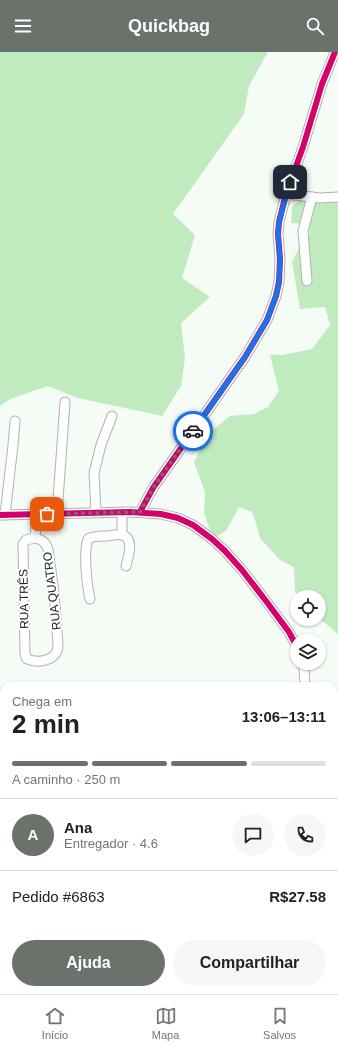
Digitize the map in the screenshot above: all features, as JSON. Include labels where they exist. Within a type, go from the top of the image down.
[{"type":"street","points":[[140,512],[153,488],[245,357],[267,320],[276,296],[279,282],[280,259],[278,234],[279,222],[286,194],[303,147],[322,84],[335,56]]},
{"type":"street","points":[[286,194],[320,198],[338,197]]},
{"type":"street","points":[[307,280],[304,231],[312,197]]},
{"type":"street","points":[[57,514],[65,402]]},
{"type":"street","points":[[96,512],[94,473],[101,445],[112,416]]},
{"type":"street","points":[[15,421],[3,515],[140,512],[161,514],[178,518],[193,525],[225,551],[242,570],[290,634]]},
{"type":"street","points":[[122,512],[122,535]]},
{"type":"street","points":[[37,514],[38,539]]},
{"type":"street","points":[[90,599],[87,575],[86,544],[88,539],[95,536],[122,535],[126,537],[129,543],[129,554],[126,566]]},
{"type":"street","name":"RUA TRÊS","points":[[25,654],[24,544],[26,540],[38,539]]},
{"type":"street","name":"RUA QUATRO","points":[[25,654],[27,659],[32,661],[49,659],[57,651],[58,644],[54,593],[48,549],[45,542],[38,539]]},
{"type":"street","points":[[304,670],[306,682]]},
{"type":"green space","points":[[0,52],[268,52],[249,86],[244,114],[173,214],[195,235],[182,278],[210,297],[181,323],[185,358],[181,386],[162,416],[78,398],[48,386],[10,399],[0,406]]},
{"type":"green space","points":[[301,199],[338,203],[338,634],[326,624],[326,590],[295,590],[294,567],[280,560],[260,538],[252,512],[239,507],[226,531],[213,538],[204,513],[205,492],[194,462],[209,433],[230,416],[254,414],[268,407],[279,391],[270,355],[282,355],[312,349],[330,325],[325,307],[300,309],[292,262],[299,248],[310,233],[308,224],[291,223],[292,207]]},
{"type":"cycle path","points":[[140,512],[153,488],[245,357],[267,320],[276,296],[279,282],[280,259],[278,234],[279,222],[286,194],[303,147],[322,84],[335,52]]},
{"type":"cycle path","points":[[0,515],[130,512],[161,514],[178,518],[193,525],[225,551],[242,570],[290,634]]},
{"type":"way so far","points":[[47,514],[140,512],[153,488],[193,431]]},
{"type":"route","points":[[193,431],[245,357],[267,320],[276,296],[279,282],[279,222],[290,182]]}]
